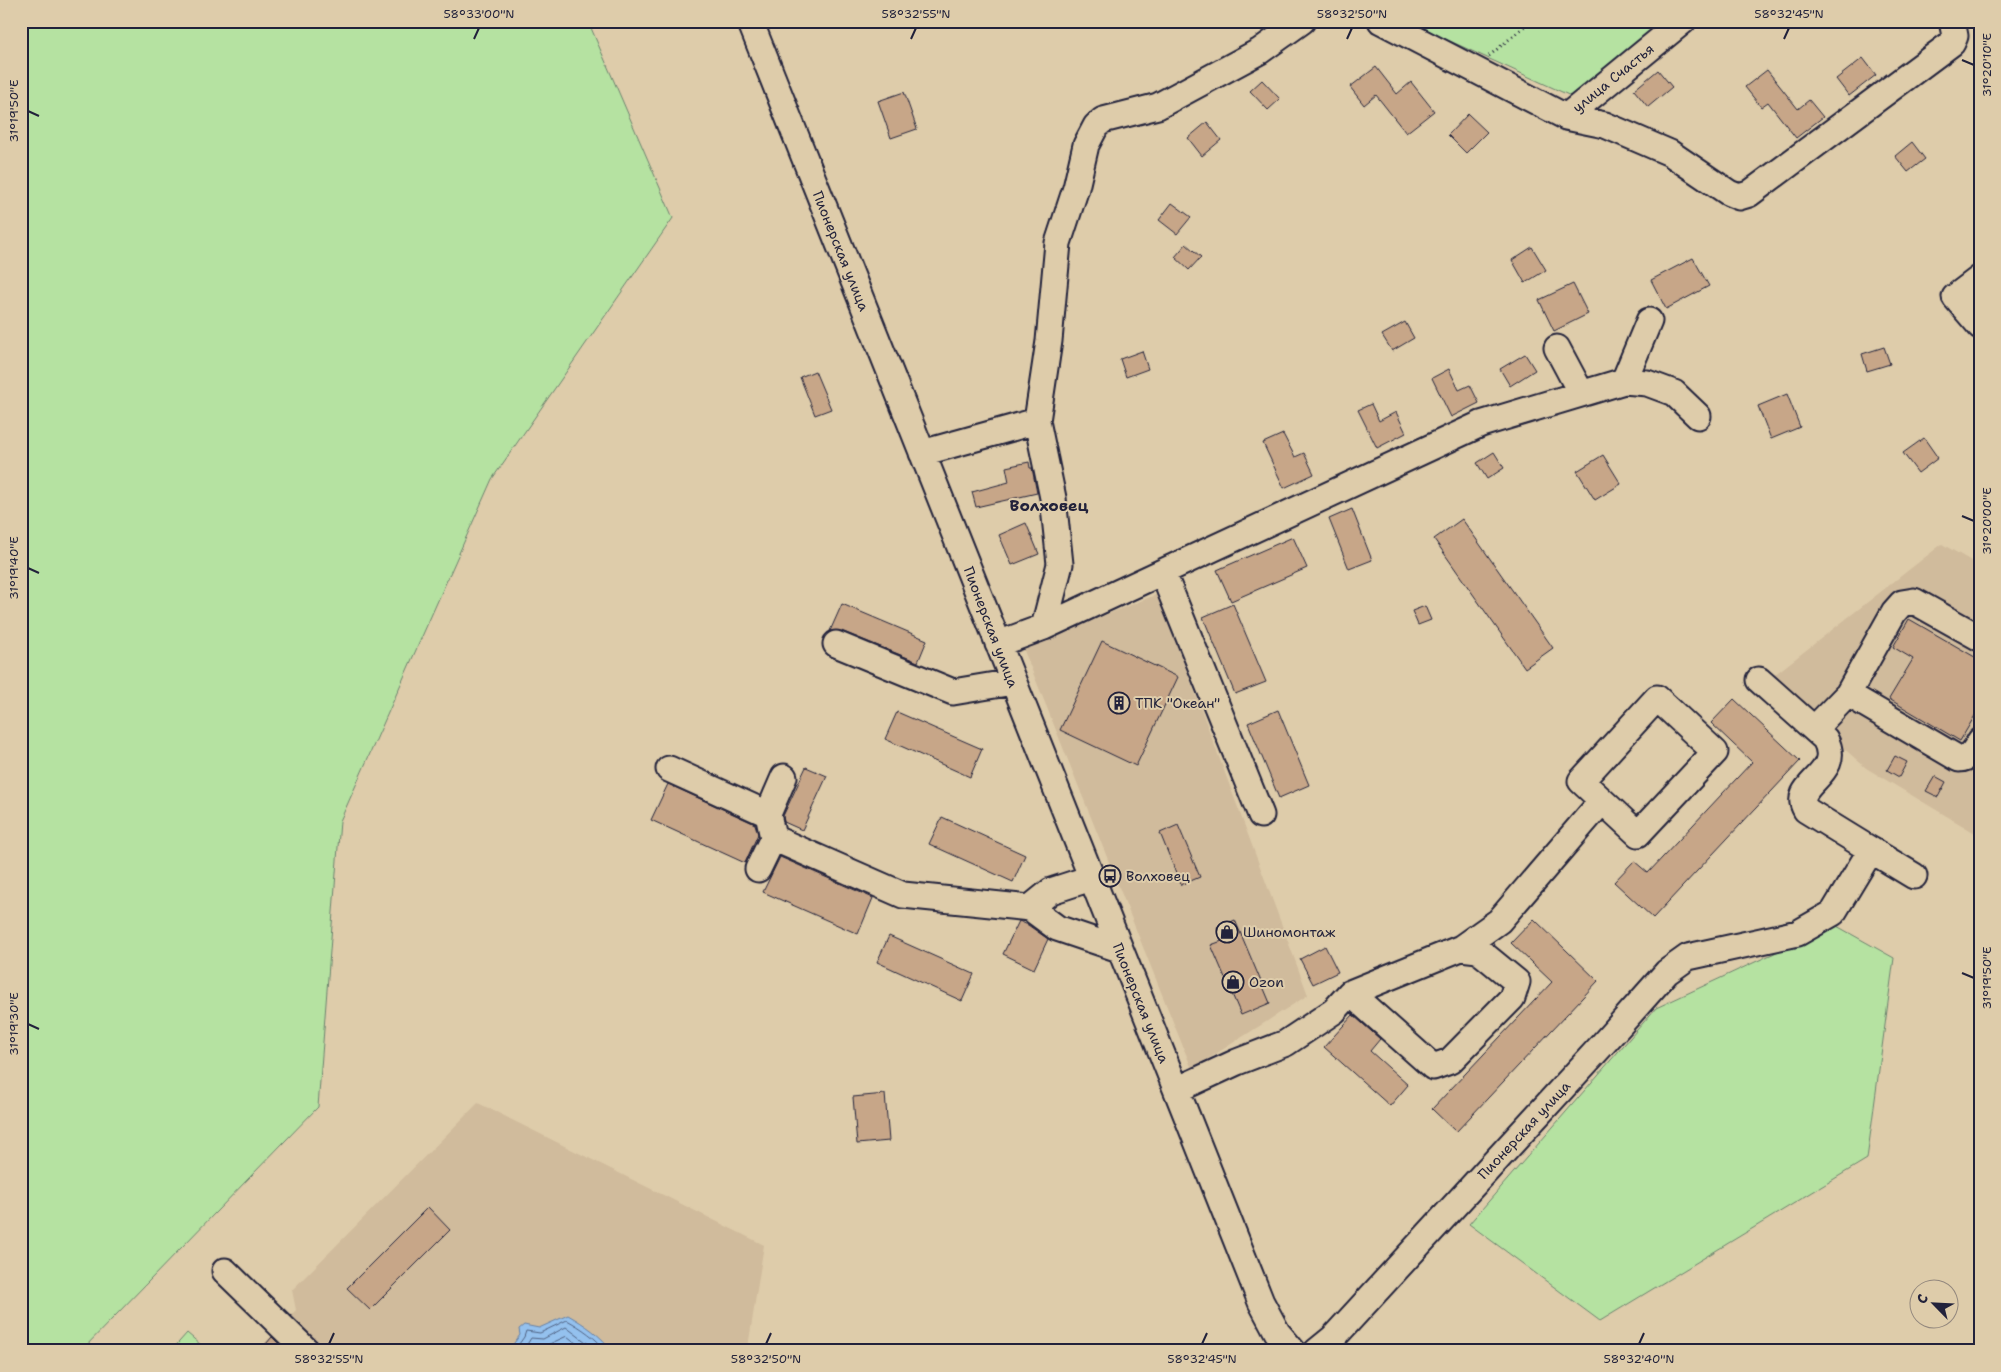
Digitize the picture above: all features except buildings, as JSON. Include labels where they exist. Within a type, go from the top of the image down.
[{"type":"street","name":"Пионерская улица","points":[[750,21],[1261,1302],[1277,1332],[1292,1351]]},
{"type":"street","points":[[1044,627],[1060,564],[1053,498],[1037,421],[1049,341],[1058,243],[1076,188],[1090,134],[1103,120],[1158,106],[1260,51],[1302,21]]},
{"type":"street","points":[[1381,21],[1566,117],[1606,125],[1670,153],[1729,193],[1739,197],[1750,194],[1952,43],[1955,36],[1952,21]]},
{"type":"street","name":"улица Счастья","points":[[1566,117],[1683,21]]},
{"type":"street","points":[[1980,278],[1955,297],[1980,326]]},
{"type":"street","points":[[1624,381],[1649,321]]},
{"type":"street","points":[[1557,348],[1582,393]]},
{"type":"street","points":[[998,644],[1044,627],[1163,573],[1481,424],[1624,381],[1647,383],[1674,393],[1698,416]]},
{"type":"street","points":[[922,453],[1037,421]]},
{"type":"street","points":[[1163,573],[1261,815]]},
{"type":"street","points":[[1814,729],[1848,694],[1897,606],[1906,601],[1914,601],[1980,638]]},
{"type":"street","points":[[836,644],[953,692],[1013,682]]},
{"type":"street","points":[[1759,680],[1825,739],[1830,752],[1828,764],[1803,797],[1802,804],[1806,810],[1914,876]]},
{"type":"street","points":[[1848,694],[1959,759],[1964,759],[1970,755],[1980,741]]},
{"type":"street","points":[[1657,698],[1715,752],[1638,834],[1602,800],[1581,781],[1657,698]]},
{"type":"street","points":[[669,769],[770,826],[903,895],[1030,908],[1056,928],[1119,949]]},
{"type":"street","points":[[758,869],[784,777]]},
{"type":"street","points":[[1178,1093],[1185,1086],[1237,1062],[1286,1043],[1334,1010],[1350,992],[1460,948],[1499,921],[1602,800]]},
{"type":"street","name":"Пионерская улица","points":[[1316,1351],[1340,1330],[1602,1046],[1667,972],[1688,957],[1798,933],[1833,913],[1871,850]]},
{"type":"street","points":[[1030,908],[1050,891],[1091,878]]},
{"type":"street","points":[[1350,992],[1433,1067],[1450,1061],[1512,998],[1518,982],[1478,950],[1460,948]]},
{"type":"street","points":[[225,1271],[307,1351]]},
{"type":"path","points":[[1473,69],[1531,21]]},
{"type":"shaded area","points":[[1942,544],[1980,566],[1980,836],[1866,768],[1830,736],[1833,725],[1819,711],[1795,702],[1769,679]]},
{"type":"shaded area","points":[[1158,594],[1308,995],[1192,1069],[1023,648]]},
{"type":"shaded area","points":[[478,1103],[764,1245],[746,1351],[257,1351],[296,1310],[292,1290]]},
{"type":"green space","points":[[21,21],[588,21],[673,218],[492,479],[340,821],[318,1107],[81,1351],[21,1351]]},
{"type":"green space","points":[[1406,21],[1665,21],[1573,97]]},
{"type":"green space","points":[[1835,925],[1894,958],[1867,1159],[1600,1321],[1469,1224],[1656,1008]]},
{"type":"green space","points":[[187,1333],[208,1351],[171,1351]]},
{"type":"water","points":[[568,1315],[603,1340],[612,1351],[508,1351],[520,1335],[519,1329],[524,1325],[539,1328]]},
{"type":"place","name":"ТПК \"Океан\"","points":[[1119,703]]},
{"type":"place","name":"Волховец","points":[[1110,876]]},
{"type":"place","name":"Шиномонтаж","points":[[1227,932]]},
{"type":"place","name":"Ozon","points":[[1233,982]]},
{"type":"district","name":"Волховец","points":[[1049,505]]}]
